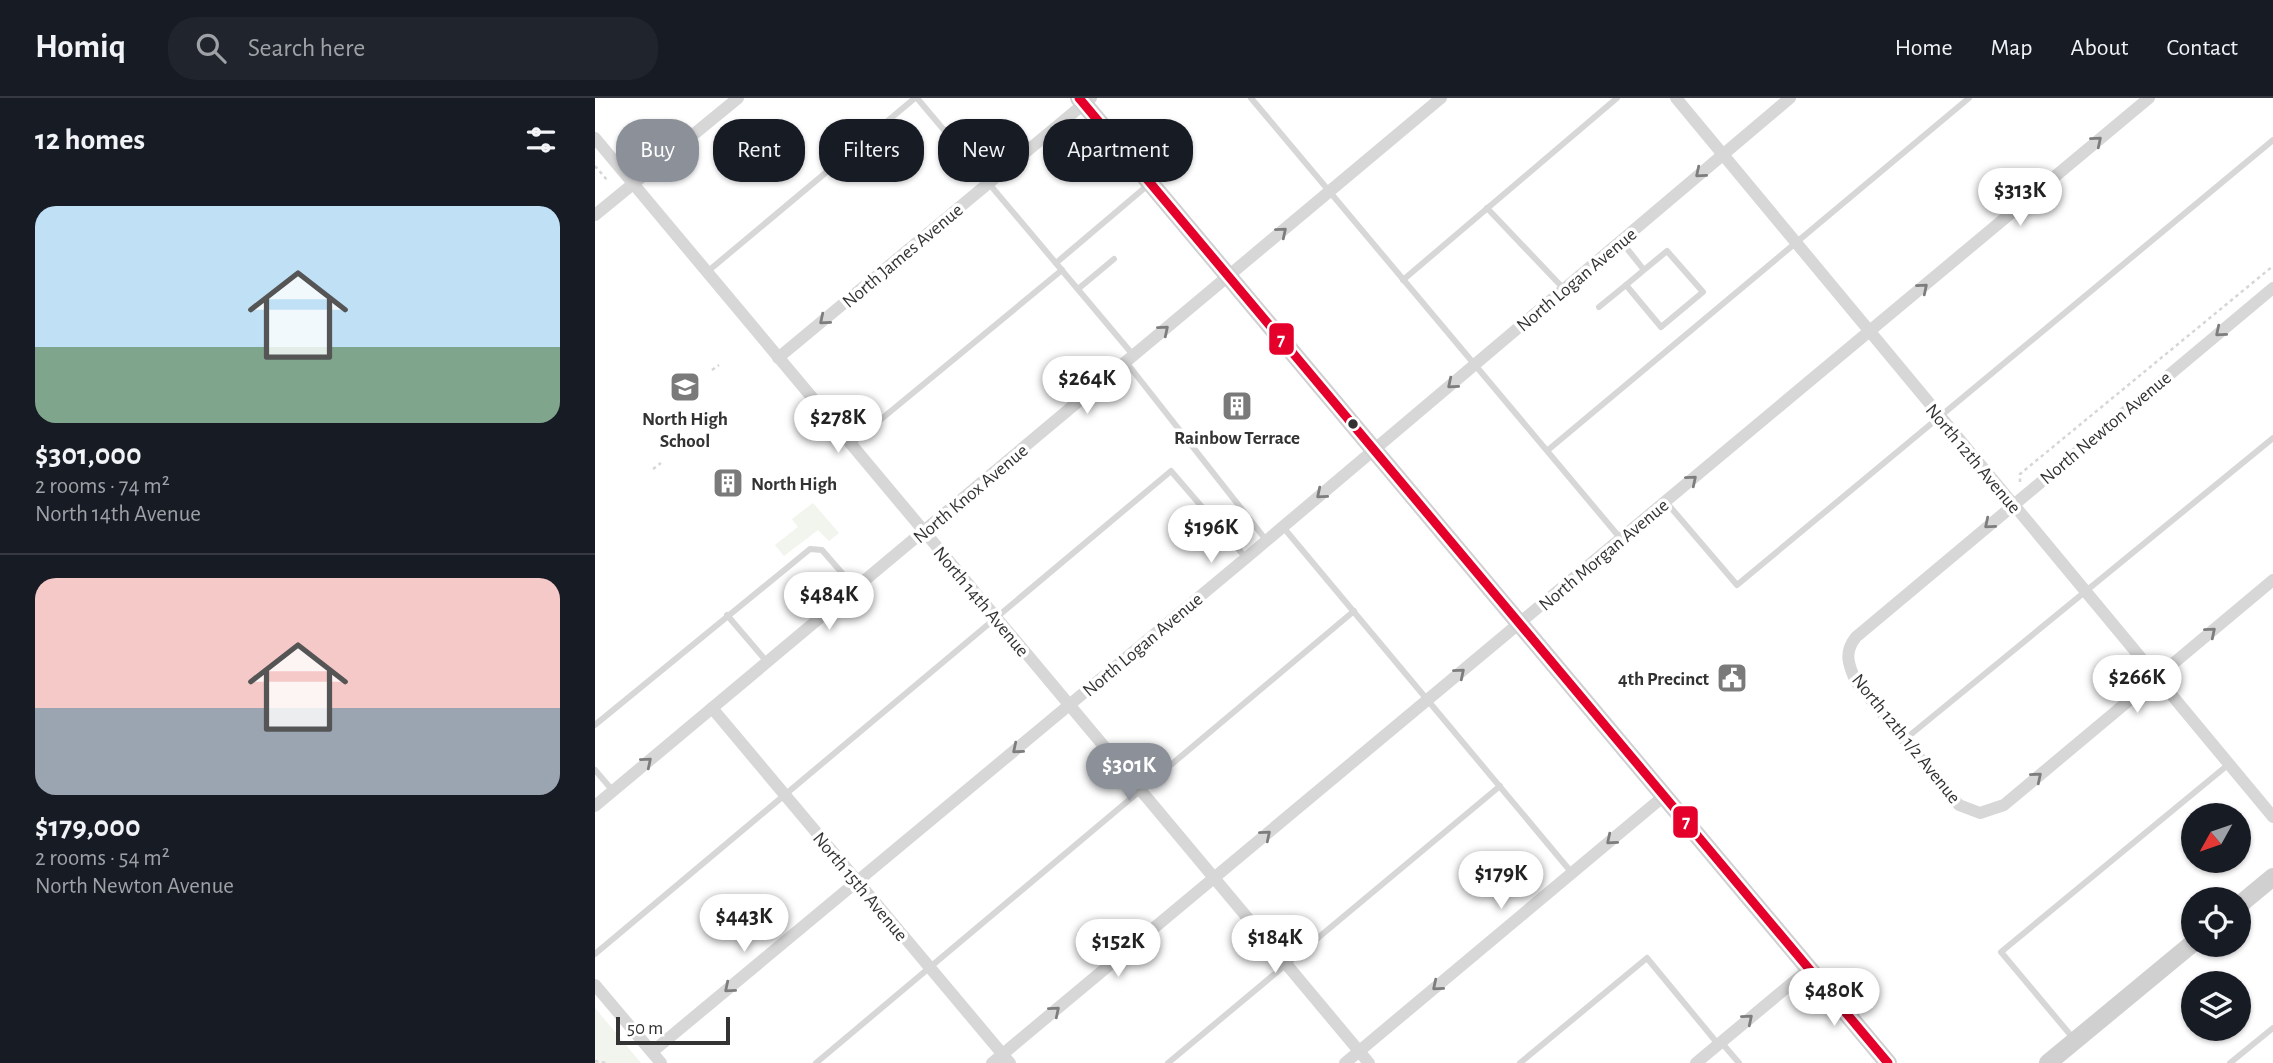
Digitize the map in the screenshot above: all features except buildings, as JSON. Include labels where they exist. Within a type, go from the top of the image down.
[{"type":"main road","points":[[1084,100],[1373,451],[1888,1063]]},
{"type":"main road","points":[[2251,895],[2273,877]]},
{"type":"main road","points":[[2048,1063],[2181,953]]},
{"type":"street","points":[[699,129],[738,98]]},
{"type":"street","name":"North Knox Avenue","points":[[595,806],[1441,98]]},
{"type":"street","name":"North 12th Avenue","points":[[1676,98],[2273,817]]},
{"type":"street","name":"North Logan Avenue","points":[[652,1052],[1283,527],[1790,98]]},
{"type":"street","name":"North Morgan Avenue","points":[[1001,1060],[2148,98]]},
{"type":"street","name":"North James Avenue","points":[[778,358],[989,183],[1084,100]]},
{"type":"street","name":"North 14th Avenue","points":[[595,138],[616,163]]},
{"type":"street","points":[[595,215],[632,182]]},
{"type":"street","name":"North 14th Avenue","points":[[632,182],[1369,1063]]},
{"type":"street","name":"North Newton Avenue","points":[[1847,652],[1856,637],[2273,288]]},
{"type":"street","points":[[2157,677],[2273,580]]},
{"type":"street","name":"North 12th 1/2 Avenue","points":[[1847,652],[1856,682],[1959,805],[1980,813],[2004,805],[2157,677]]},
{"type":"street","name":"North 15th Avenue","points":[[712,708],[930,968],[1001,1060]]},
{"type":"street","points":[[1345,1063],[1664,796]]},
{"type":"street","points":[[1696,1063],[1809,969]]},
{"type":"street","points":[[595,985],[661,1063]]},
{"type":"lane","points":[[706,272],[916,98],[1078,289],[1266,540]]},
{"type":"lane","points":[[1402,280],[1617,98]]},
{"type":"lane","points":[[1548,450],[1969,98]]},
{"type":"lane","points":[[1256,100],[1402,280],[1621,539]]},
{"type":"lane","points":[[1667,502],[1737,585],[2273,140]]},
{"type":"lane","points":[[1056,263],[1150,183]]},
{"type":"lane","points":[[1487,208],[1564,289]]},
{"type":"lane","points":[[1621,240],[1644,270]]},
{"type":"lane","points":[[1599,307],[1667,251],[1703,292],[1661,327],[1626,285]]},
{"type":"lane","points":[[1078,289],[1114,260]]},
{"type":"lane","points":[[851,444],[1062,270]]},
{"type":"lane","points":[[1905,740],[2273,438]]},
{"type":"lane","points":[[595,954],[1171,471],[1245,558]]},
{"type":"lane","points":[[1283,527],[1572,873]]},
{"type":"lane","points":[[595,725],[810,549],[822,550],[855,588]]},
{"type":"lane","points":[[816,1063],[1354,611]]},
{"type":"lane","points":[[727,615],[768,662]]},
{"type":"lane","points":[[2075,1040],[2001,952],[2229,764]]},
{"type":"lane","points":[[595,769],[613,791]]},
{"type":"lane","points":[[1168,1063],[1500,786]]},
{"type":"lane","points":[[1520,1063],[1647,958],[1739,1063]]},
{"type":"lane","points":[[2230,1063],[2273,1028]]},
{"type":"path","points":[[595,166],[608,181]]},
{"type":"path","points":[[2020,482],[2020,474],[2273,266]]},
{"type":"path","points":[[712,370],[719,365]]},
{"type":"path","points":[[653,469],[661,463]]},
{"type":"path","points":[[595,1062],[606,1063]]},
{"type":"shaded area","points":[[813,503],[839,533],[829,541],[818,530],[784,556],[775,545],[798,527],[792,519]]},
{"type":"shaded area","points":[[595,1008],[641,1063],[595,1063]]},
{"type":"transit line","name":"7","points":[[1079,98],[1888,1063]]},
{"type":"place","name":"North High School","points":[[685,387]]},
{"type":"place","name":"Rainbow Terrace","points":[[1237,406]]},
{"type":"place","name":"North High","points":[[728,483]]},
{"type":"place","name":"4th Precinct","points":[[1732,678]]}]
